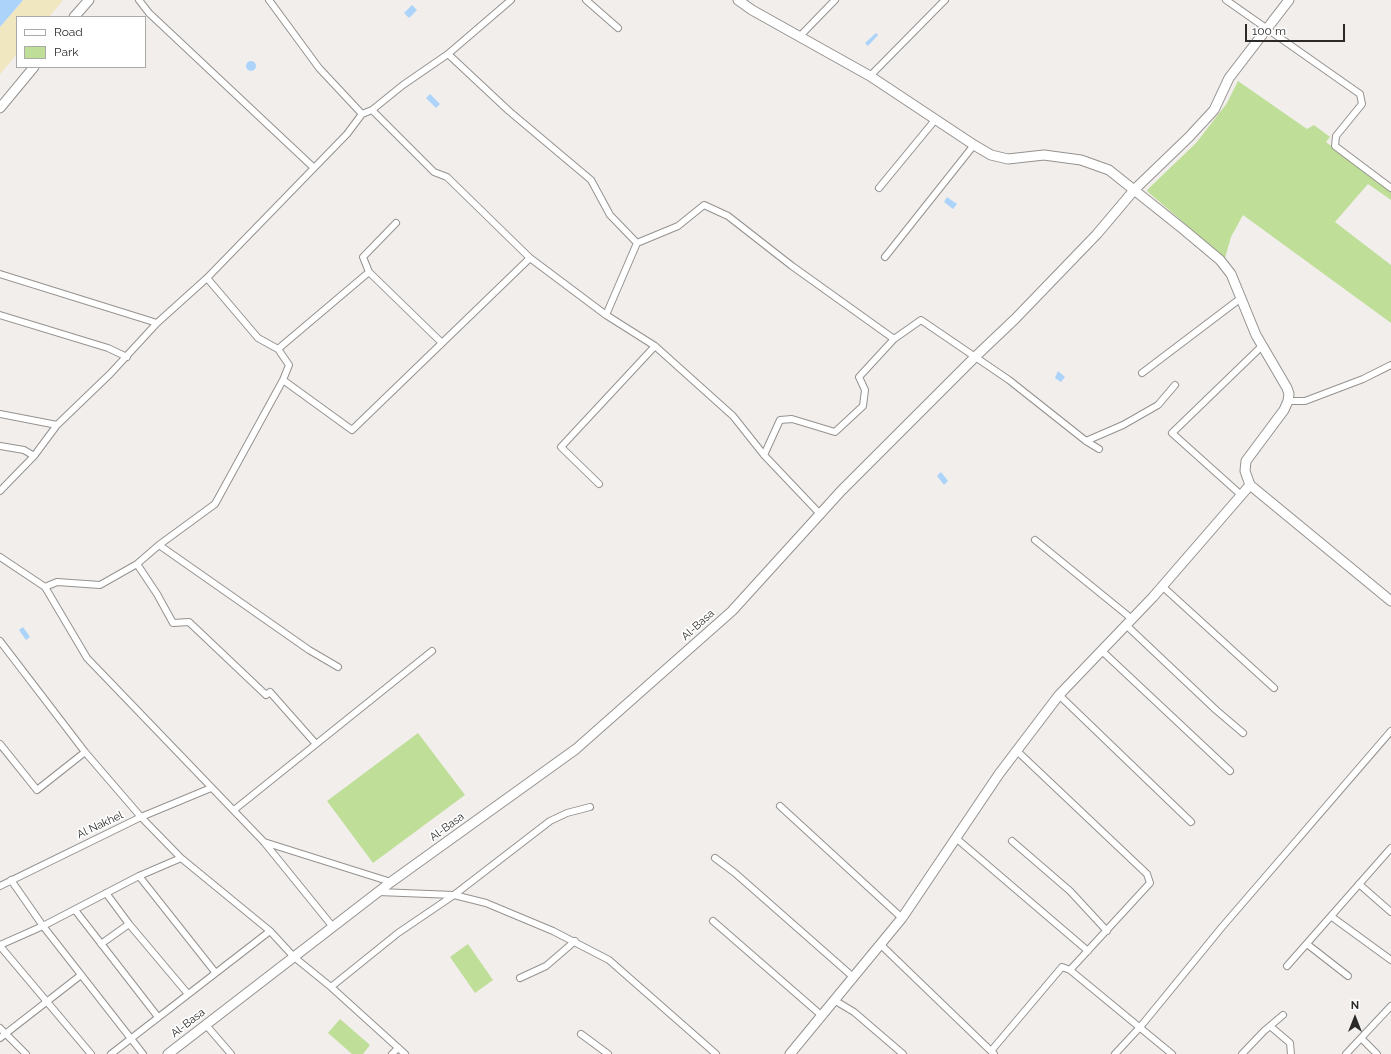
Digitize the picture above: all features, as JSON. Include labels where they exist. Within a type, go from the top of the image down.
[{"type":"street","points":[[75,16],[89,0]]},
{"type":"street","points":[[139,0],[149,13],[314,168]]},
{"type":"street","points":[[269,0],[319,68],[362,114]]},
{"type":"street","points":[[0,491],[34,456],[57,425],[127,357],[157,323],[207,278],[347,134],[362,114],[372,110],[403,85],[448,54],[511,0]]},
{"type":"street","points":[[586,0],[618,28]]},
{"type":"street","points":[[738,0],[752,10],[870,76],[934,120],[991,155],[1008,159],[1044,155],[1081,160],[1109,170],[1135,189],[1220,260],[1231,274],[1262,346],[1287,388],[1288,401],[1284,410],[1246,461],[1245,471],[1250,485],[1391,601]]},
{"type":"street","points":[[800,36],[835,0]]},
{"type":"street","points":[[870,76],[945,0]]},
{"type":"street","points":[[1226,0],[1360,94],[1362,104],[1336,136],[1335,146],[1391,188]]},
{"type":"street","name":"Al-Basa","points":[[168,1054],[391,882],[576,749],[732,611],[758,580],[821,515],[841,491],[975,357],[1026,309],[1097,234],[1135,189],[1214,110],[1229,78],[1289,0]]},
{"type":"street","points":[[448,54],[509,110],[592,180],[610,216],[637,243]]},
{"type":"street","points":[[0,108],[33,68]]},
{"type":"street","points":[[372,110],[434,172],[447,177],[530,258],[606,314],[655,346],[733,416],[764,455],[821,515]]},
{"type":"street","points":[[879,188],[934,120]]},
{"type":"street","points":[[885,257],[974,145]]},
{"type":"street","points":[[606,314],[637,243],[678,226],[704,205],[728,216],[792,266],[894,338]]},
{"type":"street","points":[[396,224],[363,257],[369,272],[442,343]]},
{"type":"street","points":[[283,380],[352,430],[530,258]]},
{"type":"street","points":[[278,349],[369,272]]},
{"type":"street","points":[[0,274],[157,323]]},
{"type":"street","points":[[45,587],[57,582],[100,585],[137,564],[159,545],[215,504],[283,380],[289,365],[278,349],[258,338],[207,278]]},
{"type":"street","points":[[1142,373],[1241,298]]},
{"type":"street","points":[[0,315],[108,348],[127,357]]},
{"type":"street","points":[[764,455],[780,420],[792,419],[835,432],[862,406],[865,390],[859,377],[894,338],[921,320],[1009,380],[1086,441],[1099,449]]},
{"type":"street","points":[[599,484],[561,447],[655,346]]},
{"type":"street","points":[[1240,494],[1172,433],[1262,346]]},
{"type":"street","points":[[1288,401],[1305,401],[1363,379],[1391,365]]},
{"type":"street","points":[[1086,441],[1123,425],[1158,406],[1174,385]]},
{"type":"street","points":[[0,414],[57,425]]},
{"type":"street","points":[[0,446],[24,450],[34,456]]},
{"type":"street","points":[[790,1054],[852,976],[881,945],[902,918],[1016,750],[1059,695],[1162,586],[1240,494],[1250,485]]},
{"type":"street","points":[[1035,540],[1129,622],[1243,733]]},
{"type":"street","points":[[159,545],[309,650],[338,667]]},
{"type":"street","points":[[0,557],[45,587],[87,658],[264,842],[333,927]]},
{"type":"street","points":[[137,564],[157,594],[173,623],[189,622],[266,695],[270,692],[316,744]]},
{"type":"street","points":[[1162,586],[1274,688]]},
{"type":"street","points":[[0,641],[86,752],[141,817],[181,858],[270,931],[294,957],[332,986],[405,1054]]},
{"type":"street","points":[[234,810],[432,651]]},
{"type":"street","points":[[1102,651],[1230,771]]},
{"type":"street","points":[[1059,695],[1191,822]]},
{"type":"street","points":[[1115,1054],[1141,1026],[1222,927],[1391,731]]},
{"type":"street","points":[[0,744],[37,790],[86,752]]},
{"type":"street","points":[[1016,750],[1147,874],[1150,883],[1070,970]]},
{"type":"street","name":"Al Nakhel","points":[[0,886],[141,817],[211,788]]},
{"type":"street","points":[[780,806],[902,918]]},
{"type":"street","points":[[332,986],[398,933],[454,895],[550,821],[567,813],[590,807]]},
{"type":"street","points":[[957,839],[1088,951]]},
{"type":"street","points":[[1012,841],[1070,892],[1107,931]]},
{"type":"street","points":[[264,842],[391,882]]},
{"type":"street","points":[[1287,966],[1332,917],[1385,853],[1391,848]]},
{"type":"street","points":[[1385,853],[1391,859]]},
{"type":"street","points":[[91,1054],[0,946],[75,910],[139,876],[181,858]]},
{"type":"street","points":[[715,858],[735,873],[852,976]]},
{"type":"street","points":[[139,876],[215,972]]},
{"type":"street","points":[[10,880],[43,926],[143,1054]]},
{"type":"street","points":[[1359,884],[1391,912]]},
{"type":"street","points":[[378,892],[454,895],[486,903],[575,941],[609,960],[716,1054]]},
{"type":"street","points":[[106,893],[129,924],[188,994]]},
{"type":"street","points":[[75,910],[158,1017]]},
{"type":"street","points":[[1332,917],[1391,960]]},
{"type":"street","points":[[713,921],[821,1015]]},
{"type":"street","points":[[101,944],[129,924]]},
{"type":"street","points":[[111,1054],[215,972],[270,931]]},
{"type":"street","points":[[520,978],[546,966],[575,941]]},
{"type":"street","points":[[1307,944],[1348,976]]},
{"type":"street","points":[[881,945],[992,1052],[1062,967],[1070,970],[1141,1026],[1172,1054]]},
{"type":"street","points":[[0,1038],[81,975]]},
{"type":"street","points":[[834,1000],[854,1012],[903,1054]]},
{"type":"street","points":[[1346,1054],[1391,1006]]},
{"type":"street","points":[[1242,1054],[1283,1015]]},
{"type":"street","points":[[206,1025],[231,1054]]},
{"type":"street","points":[[1270,1026],[1290,1043],[1291,1054]]},
{"type":"street","points":[[0,1028],[26,1054]]},
{"type":"street","points":[[581,1034],[608,1054]]},
{"type":"street","points":[[1361,1038],[1377,1054]]},
{"type":"street","points":[[392,1054],[398,1048]]},
{"type":"green space","points":[[1238,81],[1307,129],[1314,125],[1330,137],[1326,142],[1391,191],[1391,200],[1368,184],[1335,222],[1391,265],[1391,323],[1243,215],[1231,237],[1225,258],[1148,192],[1147,190],[1196,143],[1227,103]]},
{"type":"green space","points":[[418,733],[465,795],[373,863],[327,801]]},
{"type":"green space","points":[[468,944],[493,980],[475,993],[450,957]]},
{"type":"green space","points":[[340,1019],[370,1045],[363,1054],[352,1054],[328,1033]]},
{"type":"sand","points":[[23,0],[63,0],[50,16],[16,16],[16,55],[0,74],[0,27]]},
{"type":"water","points":[[0,0],[23,0],[0,27]]},
{"type":"water","points":[[412,5],[417,10],[409,18],[404,13]]},
{"type":"water","points":[[876,33],[878,35],[868,46],[865,43]]},
{"type":"water","points":[[249,61],[253,61],[255,62],[255,70],[249,71],[246,68],[246,64]]},
{"type":"water","points":[[430,94],[440,104],[436,108],[426,98]]},
{"type":"water","points":[[947,197],[957,204],[953,209],[944,202]]},
{"type":"water","points":[[1058,371],[1065,377],[1061,382],[1055,378]]},
{"type":"water","points":[[941,472],[948,481],[944,485],[937,476]]},
{"type":"water","points":[[23,627],[30,637],[26,640],[19,630]]}]
